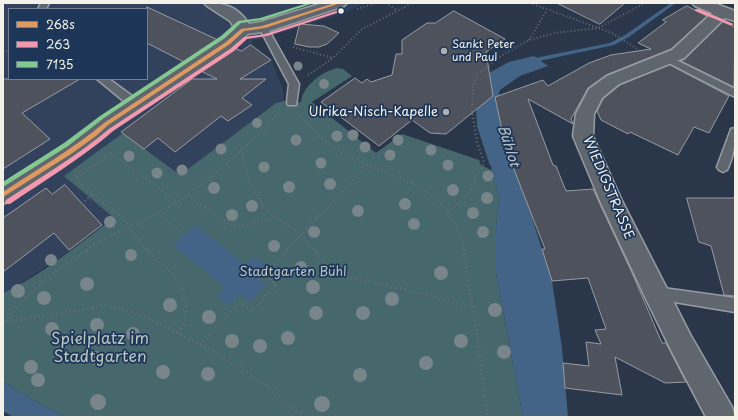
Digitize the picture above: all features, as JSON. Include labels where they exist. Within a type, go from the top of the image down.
[{"type":"street","points":[[212,3],[236,18],[241,23],[243,30]]},
{"type":"street","points":[[3,195],[72,150],[135,104],[228,43],[243,30],[263,27],[339,3]]},
{"type":"street","points":[[700,3],[729,14]]},
{"type":"street","name":"WIEDIGSTRASSE","points":[[722,417],[682,345],[656,293],[612,203],[583,136],[585,114],[595,94],[613,80],[678,54],[729,14]]},
{"type":"lane","points":[[263,27],[294,84],[292,102]]},
{"type":"lane","points":[[666,58],[735,93]]},
{"type":"lane","points":[[103,80],[135,104]]},
{"type":"lane","points":[[723,167],[735,132]]},
{"type":"lane","points":[[656,293],[735,305]]},
{"type":"path","points":[[3,6],[9,3]]},
{"type":"path","points":[[386,3],[396,10]]},
{"type":"path","points":[[294,84],[333,58],[360,30],[412,3]]},
{"type":"path","points":[[530,3],[612,33],[633,47]]},
{"type":"path","points":[[448,212],[464,199],[471,189],[476,175],[483,167],[484,162],[477,142],[472,110],[474,80],[477,75],[504,54],[529,40],[555,33],[598,28],[645,3]]},
{"type":"path","points":[[529,40],[547,10]]},
{"type":"path","points":[[271,43],[302,48],[333,58]]},
{"type":"path","points":[[4,322],[22,301],[82,253],[130,226],[176,203],[188,195],[239,152],[292,102],[313,130],[330,146],[367,165],[418,185],[431,194],[448,212],[461,238],[473,305],[484,384],[486,417]]},
{"type":"path","points":[[72,150],[94,165]]},
{"type":"path","points":[[239,152],[242,155],[248,178],[262,204],[274,216],[301,234],[326,265],[335,273],[346,277],[416,292],[465,305],[473,305]]},
{"type":"path","points":[[176,203],[167,194],[111,153],[75,179],[125,220],[141,244],[177,279],[184,290],[186,299],[185,323],[179,333]]},
{"type":"path","points":[[200,345],[239,302],[252,311],[276,284],[264,275],[367,165]]},
{"type":"path","points":[[82,204],[93,194]]},
{"type":"path","points":[[188,195],[230,225],[241,226],[270,219],[274,216]]},
{"type":"path","points":[[157,213],[184,236]]},
{"type":"path","points":[[4,322],[105,306],[137,312],[179,333],[230,362],[259,381],[303,417]]},
{"type":"shaded area","points":[[3,3],[367,3],[337,15],[252,41],[252,45],[271,60],[283,89],[284,101],[276,103],[180,176],[123,133],[67,179],[115,217],[65,254],[14,288],[3,293]]},
{"type":"green space","name":"Stadtgarten Bühl","points":[[337,68],[343,69],[352,76],[312,102],[376,153],[402,134],[479,160],[481,165],[491,170],[499,197],[496,228],[496,273],[523,417],[67,417],[38,403],[3,382],[3,293],[46,268],[114,218],[64,176],[123,133],[180,175],[276,103],[284,101],[301,102],[305,90],[314,80]]},
{"type":"water","points":[[534,56],[548,66],[520,76],[500,90],[496,103],[552,281],[562,348],[568,417],[523,417],[496,273],[496,228],[499,197],[491,170],[492,168],[477,126],[476,108],[489,73],[509,62]]},
{"type":"water","points":[[195,225],[246,265],[254,256],[267,266],[256,277],[266,285],[250,302],[240,294],[229,306],[217,296],[225,287],[173,245]]},
{"type":"water","points":[[3,382],[38,403],[67,417],[13,417],[3,411]]},
{"type":"building","points":[[557,3],[625,3],[600,24]]},
{"type":"building","points":[[687,6],[707,16],[671,49],[606,75],[588,88],[571,119],[573,124],[528,99],[553,165],[556,166],[566,191],[593,189],[633,275],[662,343],[666,343],[686,382],[665,383],[615,357],[622,395],[565,388],[563,363],[589,366],[586,342],[601,344],[595,330],[606,329],[588,278],[552,281],[542,249],[545,249],[506,149],[495,97],[543,80],[548,86],[589,63],[611,55],[651,49],[638,43],[666,22],[663,20]]},
{"type":"building","points":[[147,8],[218,40],[184,62],[148,44]]},
{"type":"building","points":[[454,11],[505,39],[486,52],[493,96],[446,134],[430,133],[412,120],[379,146],[321,102],[355,78],[362,83],[367,79],[371,82],[392,75],[396,54],[402,54],[402,40],[427,23],[435,23]]},
{"type":"building","points":[[723,22],[735,27],[734,87],[681,61],[685,59]]},
{"type":"building","points":[[300,24],[324,26],[339,33],[327,44],[319,47],[309,47],[295,44]]},
{"type":"building","points":[[251,45],[271,60],[240,79],[266,79],[242,98],[252,105],[228,121],[221,116],[175,152],[158,138],[144,149],[121,132],[192,79],[217,79],[201,71],[235,48],[241,51]]},
{"type":"building","points":[[670,65],[729,96],[709,133],[694,127],[678,155],[630,132],[628,134],[601,120],[597,111],[603,99],[620,85]]},
{"type":"building","points":[[3,79],[78,80],[22,113],[50,139],[3,169]]},
{"type":"building","points":[[65,185],[102,225],[69,250],[54,233],[3,272],[3,218],[46,188],[52,194]]},
{"type":"building","points":[[687,198],[735,198],[735,296],[724,295],[711,246],[699,242]]},
{"type":"waterway","name":"Bühlot","points":[[530,61],[612,44],[627,36],[674,3]]},
{"type":"transit line","name":"7135","points":[[3,185],[66,145],[102,117],[223,37],[240,22],[261,19],[312,3]]},
{"type":"transit line","name":"268s","points":[[3,195],[82,144],[106,124],[228,43],[243,30],[263,27],[339,3]]},
{"type":"transit line","name":"263","points":[[697,10],[732,24]]},
{"type":"transit line","name":"263","points":[[8,202],[74,159],[111,130],[232,50],[246,38],[265,35],[341,11]]},
{"type":"place","name":"Sankt Peter und Paul","points":[[444,51]]},
{"type":"place","name":"Ulrika-Nisch-Kapelle","points":[[446,112]]},
{"type":"park label","name":"Spielplatz im Stadtgarten","points":[[100,349]]}]
